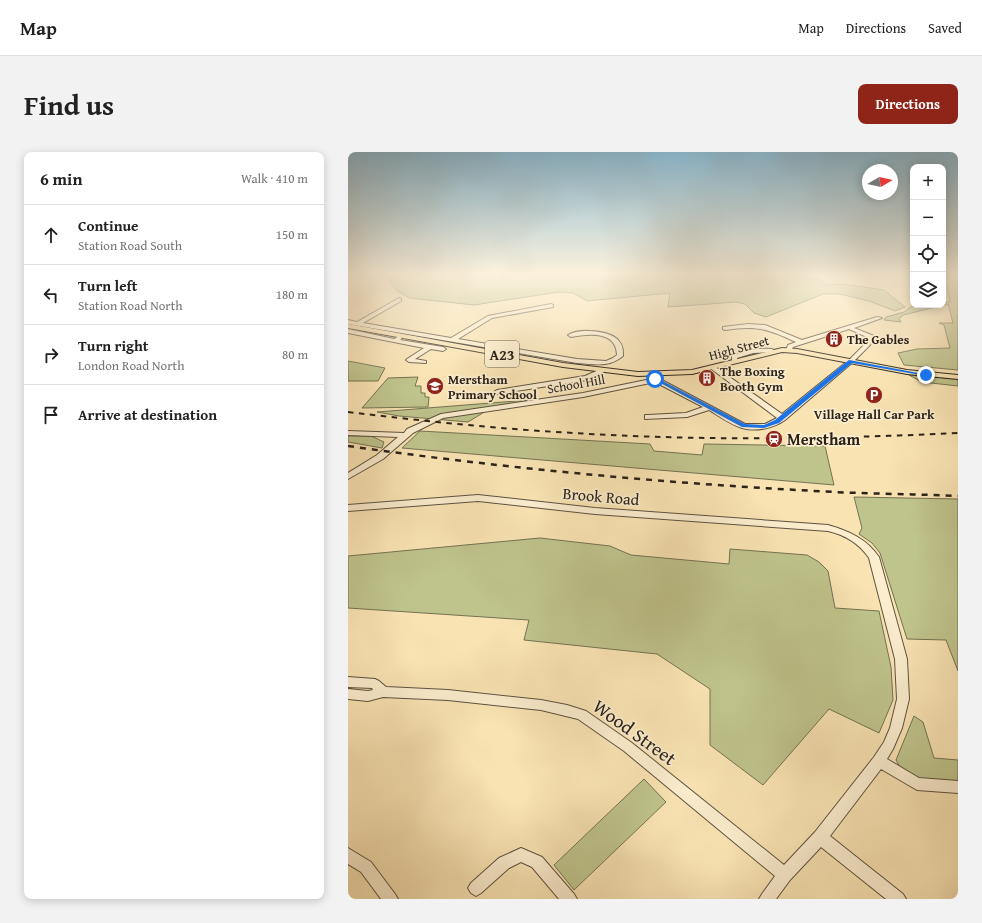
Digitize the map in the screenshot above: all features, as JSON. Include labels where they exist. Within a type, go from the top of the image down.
[{"type":"main road","name":"A23","points":[[348,326],[399,338],[417,336],[601,371],[656,377]]},
{"type":"main road","name":"High Street","points":[[656,377],[712,367],[772,351],[789,350],[851,361]]},
{"type":"main road","name":"A23","points":[[851,361],[906,372],[958,377]]},
{"type":"main road","name":"A23","points":[[887,367],[958,372]]},
{"type":"street","points":[[358,324],[384,309]]},
{"type":"street","points":[[452,340],[490,317],[535,309]]},
{"type":"street","points":[[789,350],[790,346],[801,342],[879,318]]},
{"type":"street","points":[[348,322],[417,336],[452,340],[577,361],[610,363],[620,356],[621,350],[615,339],[608,335],[599,332],[585,332],[571,335]]},
{"type":"street","points":[[725,328],[746,324],[766,326],[801,342]]},
{"type":"street","points":[[656,377],[708,408],[744,426],[771,425],[782,418],[851,361],[868,344],[872,337],[850,328]]},
{"type":"street","points":[[348,331],[399,338],[430,347],[443,349]]},
{"type":"street","points":[[424,362],[409,360],[430,347]]},
{"type":"street","points":[[712,367],[782,418]]},
{"type":"street","points":[[497,392],[587,378],[601,371]]},
{"type":"street","name":"School Hill","points":[[348,478],[380,457],[417,426],[451,413],[504,407],[583,395],[630,386],[656,377]]},
{"type":"street","points":[[648,417],[687,415],[708,408]]},
{"type":"street","points":[[348,433],[404,436]]},
{"type":"street","name":"Brook Road","points":[[348,508],[478,498],[594,511],[828,528],[850,535],[867,548],[874,557],[901,659],[903,699],[900,714],[889,745],[879,761],[820,837],[785,876],[768,899]]},
{"type":"street","name":"Wood Street","points":[[348,682],[375,684],[383,692]]},
{"type":"street","name":"Wood Street","points":[[348,694],[368,696],[383,692],[448,695],[541,705],[567,710],[582,715],[628,747],[785,876]]},
{"type":"street","points":[[879,761],[917,784],[958,786]]},
{"type":"street","points":[[820,837],[898,899]]},
{"type":"street","points":[[348,855],[366,867],[390,899]]},
{"type":"street","points":[[476,888],[504,863],[521,855],[537,862],[568,899]]},
{"type":"green space","points":[[750,309],[786,309],[766,317],[754,313]]},
{"type":"green space","points":[[889,309],[900,309],[895,311]]},
{"type":"green space","points":[[908,309],[928,309],[903,315],[899,319],[901,322],[884,320],[886,317],[904,312]]},
{"type":"green space","points":[[949,309],[958,309],[958,370],[904,365],[898,353],[917,349],[950,348],[944,325],[939,323],[953,323]]},
{"type":"green space","points":[[348,361],[385,368],[378,381],[348,381]]},
{"type":"green space","points":[[909,375],[958,379],[958,386],[922,382]]},
{"type":"green space","points":[[418,377],[415,386],[421,386],[421,393],[425,393],[425,397],[429,397],[428,407],[362,408],[388,378]]},
{"type":"green space","points":[[529,400],[486,411],[468,422],[399,416],[377,412]]},
{"type":"green space","points":[[420,431],[650,444],[654,451],[702,455],[704,444],[825,446],[834,485],[402,448]]},
{"type":"green space","points":[[348,436],[371,436],[384,442],[382,448],[348,442]]},
{"type":"green space","points":[[854,497],[958,499],[958,671],[946,640],[907,639],[880,553],[872,543],[859,534],[862,528]]},
{"type":"green space","points":[[540,538],[610,546],[631,555],[729,564],[730,549],[807,555],[819,562],[828,571],[835,608],[879,611],[891,667],[893,700],[879,733],[829,709],[763,785],[710,745],[710,689],[657,654],[524,640],[529,620],[348,608],[348,556]]},
{"type":"green space","points":[[914,716],[923,722],[934,758],[958,760],[958,781],[923,779],[907,773],[896,760]]},
{"type":"green space","points":[[644,779],[666,802],[574,890],[554,865]]},
{"type":"railway","points":[[348,412],[433,422],[622,436],[814,438],[958,433]]},
{"type":"railway","points":[[348,446],[470,462],[591,475],[774,489],[958,496]]},
{"type":"place","name":"The Gables","points":[[834,339]]},
{"type":"place","name":"The Boxing Booth Gym","points":[[707,378]]},
{"type":"place","name":"Merstham Primary School","points":[[435,386]]},
{"type":"place","name":"Village Hall Car Park","points":[[874,395]]},
{"type":"place","name":"Merstham","points":[[774,439]]},
{"type":"route","points":[[655,379],[744,426],[768,426],[777,422],[851,361],[926,375]]}]
